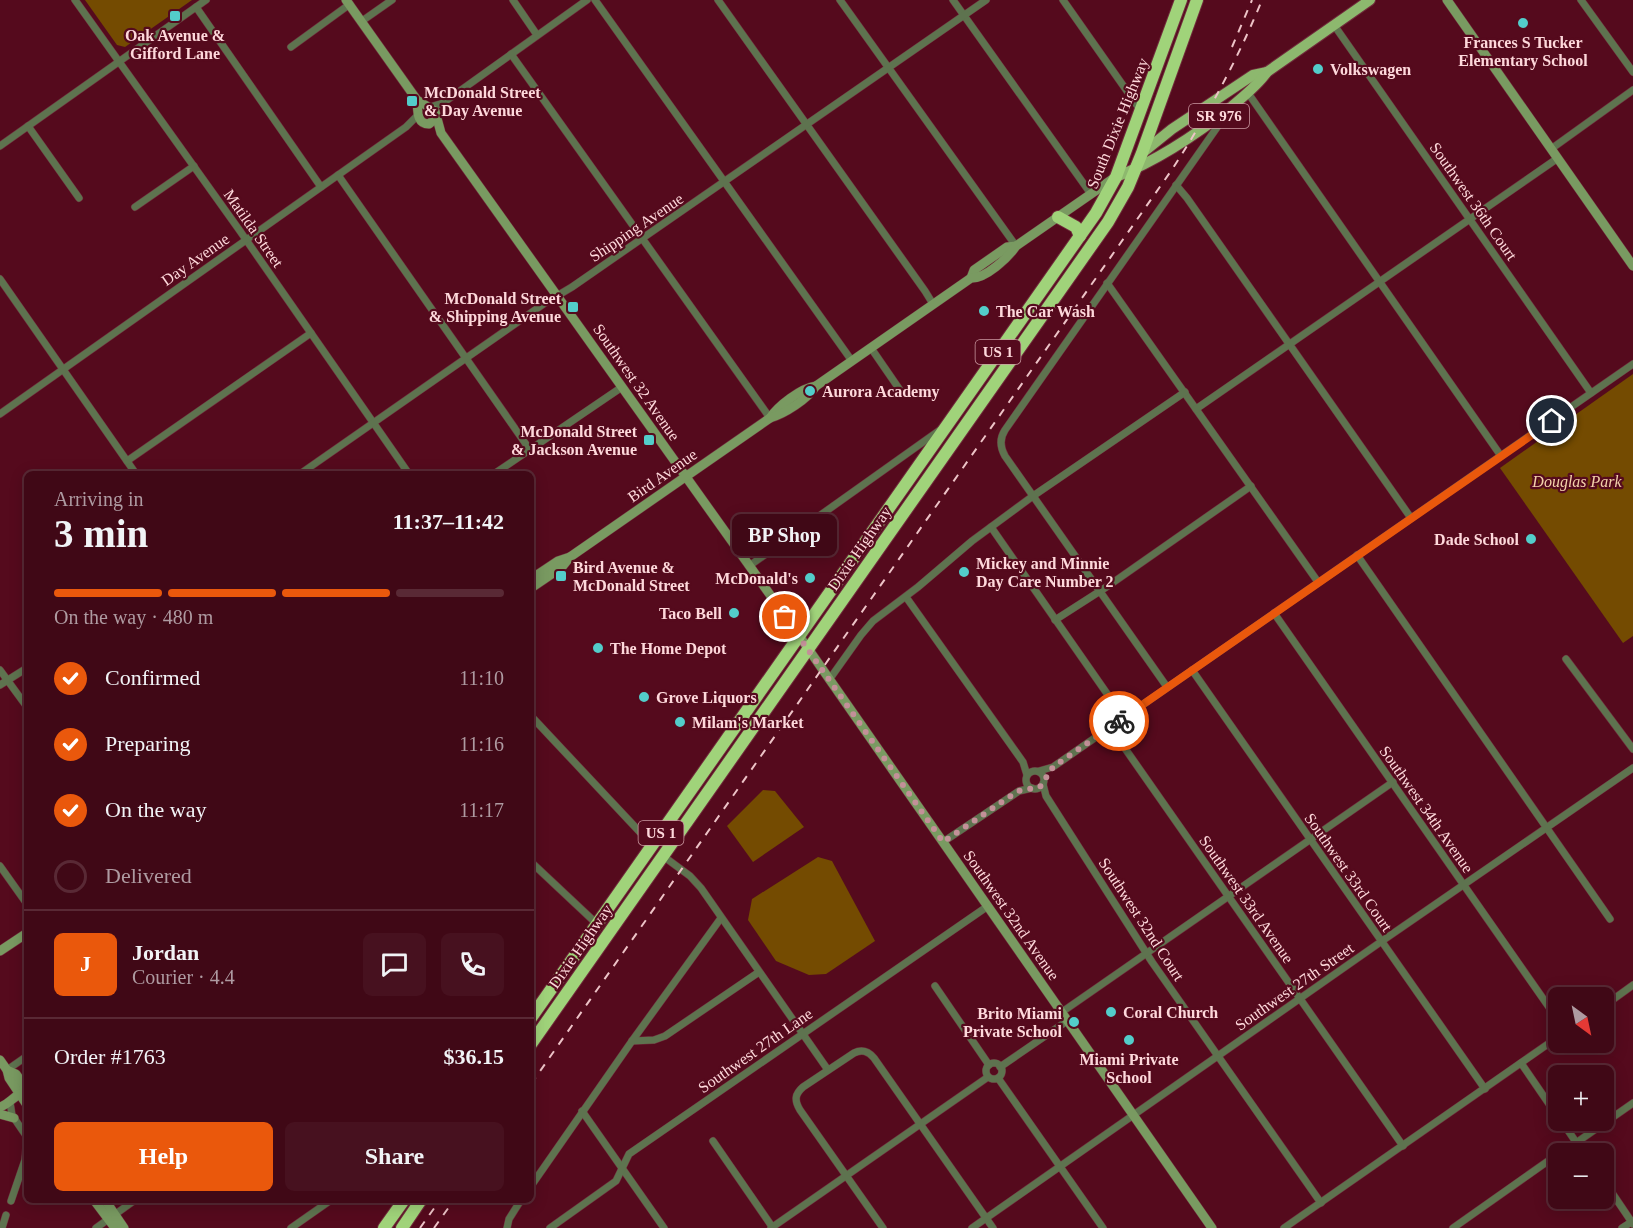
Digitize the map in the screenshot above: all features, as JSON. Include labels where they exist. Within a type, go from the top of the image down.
[{"type":"highway","name":"South Dixie Highway","points":[[1142,153],[1197,0]]},
{"type":"highway","name":"South Dixie Highway","points":[[534,1014],[1096,213],[1116,177],[1142,111],[1179,2]]},
{"type":"highway","name":"Dixie Highway","points":[[534,1036],[1108,222],[1118,206],[1142,153]]},
{"type":"highway","points":[[1059,217],[1072,224],[1080,236]]},
{"type":"highway","points":[[384,1228],[402,1203]]},
{"type":"highway","points":[[402,1228],[419,1203]]},
{"type":"main road","name":"SR 976","points":[[1136,169],[1204,127],[1259,84],[1267,72],[1371,0]]},
{"type":"main road","name":"SR 976","points":[[1116,177],[1172,129],[1253,75],[1267,72]]},
{"type":"main road","points":[[1116,177],[1136,169]]},
{"type":"street","name":"Matilda Street","points":[[75,0],[407,471]]},
{"type":"street","points":[[0,146],[207,0]]},
{"type":"street","points":[[362,21],[392,0]]},
{"type":"street","points":[[513,0],[537,35]]},
{"type":"street","name":"Day Avenue","points":[[0,414],[406,127],[428,115],[587,0]]},
{"type":"street","points":[[595,0],[852,361]]},
{"type":"street","points":[[718,0],[933,304]]},
{"type":"street","points":[[840,0],[1016,246]]},
{"type":"street","points":[[953,0],[1091,194]]},
{"type":"street","name":"Shipping Avenue","points":[[304,471],[986,0]]},
{"type":"street","points":[[1063,0],[1142,111]]},
{"type":"street","points":[[1447,0],[1633,266]]},
{"type":"street","points":[[1581,0],[1633,72]]},
{"type":"street","points":[[291,46],[348,2]]},
{"type":"street","name":"Southwest 32 Avenue","points":[[348,2],[808,649]]},
{"type":"street","points":[[1179,2],[1191,18]]},
{"type":"street","points":[[196,7],[321,187]]},
{"type":"street","name":"Southwest 36th Court","points":[[1335,25],[1591,393]]},
{"type":"street","points":[[511,54],[770,418]]},
{"type":"street","points":[[1551,149],[1633,90]]},
{"type":"street","points":[[1248,93],[1501,456]]},
{"type":"street","points":[[1167,687],[1005,456],[1000,442],[1005,429],[1218,126],[1225,111]]},
{"type":"street","points":[[28,126],[79,198]]},
{"type":"street","points":[[1196,409],[1558,158]]},
{"type":"street","points":[[135,207],[194,166]]},
{"type":"street","points":[[338,175],[530,450]]},
{"type":"street","name":"Bird Avenue","points":[[534,577],[558,561],[570,557],[770,418],[780,415],[813,392],[816,386],[933,304],[971,278],[978,278],[1008,257],[1016,246],[1116,177]]},
{"type":"street","points":[[1176,185],[1194,207],[1411,518]]},
{"type":"street","points":[[0,279],[134,471]]},
{"type":"street","points":[[1107,283],[1318,582]]},
{"type":"street","points":[[127,460],[311,333]]},
{"type":"street","points":[[871,348],[902,393]]},
{"type":"street","points":[[943,842],[1018,791],[1032,774],[1053,767],[1633,364]]},
{"type":"street","points":[[498,471],[622,387]]},
{"type":"street","points":[[829,680],[868,627],[991,527],[1185,392]]},
{"type":"street","points":[[749,566],[947,425]]},
{"type":"street","points":[[908,453],[917,455],[922,460]]},
{"type":"street","points":[[1055,620],[1251,486]]},
{"type":"street","points":[[991,527],[1124,718]]},
{"type":"street","points":[[1357,555],[1611,920]]},
{"type":"street","name":"Bird Avenue","points":[[534,586],[562,567],[570,557]]},
{"type":"street","points":[[906,597],[1023,762],[1032,774],[1042,775],[1043,782]]},
{"type":"street","name":"Southwest 34th Avenue","points":[[1274,613],[1548,1006]]},
{"type":"street","name":"Southwest 32nd Avenue","points":[[808,649],[1212,1228]]},
{"type":"street","points":[[1566,659],[1633,749]]},
{"type":"street","points":[[0,670],[24,703]]},
{"type":"street","points":[[0,685],[24,670]]},
{"type":"street","name":"Southwest 33rd Court","points":[[1192,670],[1485,1089]]},
{"type":"street","points":[[534,719],[652,845]]},
{"type":"street","name":"Southwest 33rd Avenue","points":[[1110,727],[1403,1146]]},
{"type":"street","points":[[1018,791],[1040,787],[1053,767]]},
{"type":"street","name":"Southwest 27th Street","points":[[972,1228],[1633,768]]},
{"type":"street","points":[[1032,774],[1028,785],[1034,788]]},
{"type":"street","name":"Southwest 32nd Court","points":[[1043,782],[1046,796],[1147,953],[1321,1203]]},
{"type":"street","points":[[1000,1067],[1147,953],[1393,782]]},
{"type":"street","name":"Southwest 32nd Court","points":[[1034,788],[1046,796]]},
{"type":"street","points":[[663,855],[697,883],[828,1070]]},
{"type":"street","points":[[534,865],[597,924]]},
{"type":"street","points":[[0,866],[24,900]]},
{"type":"street","name":"Southwest 27th Lane","points":[[550,1228],[616,1182],[630,1154],[988,906]]},
{"type":"street","points":[[534,1182],[721,918]]},
{"type":"street","points":[[0,951],[24,935]]},
{"type":"street","points":[[632,1041],[654,1040],[665,1036],[759,972]]},
{"type":"street","points":[[1614,999],[1633,985]]},
{"type":"street","points":[[935,986],[989,1065]]},
{"type":"street","points":[[1284,1228],[1548,1044]]},
{"type":"street","points":[[883,1228],[800,1110],[796,1098],[800,1090],[828,1070],[854,1053],[866,1051],[874,1058],[993,1228]]},
{"type":"street","points":[[7,1070],[24,1058]]},
{"type":"street","points":[[0,1060],[9,1078],[24,1093],[0,1107]]},
{"type":"street","points":[[988,1077],[986,1072],[989,1065],[995,1063],[1002,1071],[998,1078]]},
{"type":"street","points":[[1521,1063],[1548,1102]]},
{"type":"street","points":[[713,1141],[772,1228],[988,1077]]},
{"type":"street","points":[[988,1077],[998,1078]]},
{"type":"street","points":[[998,1078],[1103,1228]]},
{"type":"street","points":[[10,1102],[11,1113],[24,1132]]},
{"type":"street","points":[[1568,1131],[1576,1142],[1633,1103]]},
{"type":"street","points":[[582,1111],[664,1228]]},
{"type":"street","points":[[0,1114],[14,1118]]},
{"type":"street","points":[[1453,1228],[1548,1162]]},
{"type":"street","points":[[11,1201],[24,1165]]},
{"type":"street","points":[[1614,1196],[1632,1222],[1622,1228]]},
{"type":"street","points":[[97,1203],[124,1228]]},
{"type":"street","points":[[106,1203],[115,1228]]},
{"type":"street","points":[[96,1228],[131,1203]]},
{"type":"street","points":[[291,1228],[327,1203]]},
{"type":"street","points":[[507,1228],[509,1219],[519,1203]]},
{"type":"street","points":[[2,1228],[6,1215]]},
{"type":"green space","points":[[85,0],[192,0],[125,47],[117,45]]},
{"type":"green space","name":"Douglas Park","points":[[1633,374],[1633,636],[1623,643],[1500,468]]},
{"type":"green space","points":[[763,790],[775,791],[804,827],[753,862],[727,826]]},
{"type":"green space","points":[[818,857],[832,861],[875,941],[826,974],[809,975],[776,961],[748,920],[752,899]]},
{"type":"railway","points":[[1232,47],[1252,0]]},
{"type":"railway","points":[[534,1080],[1171,171],[1221,88],[1262,0]]},
{"type":"railway","points":[[420,1228],[438,1203]]},
{"type":"railway","points":[[434,1228],[452,1203]]},
{"type":"way so far","points":[[785,617],[943,842],[1018,791],[1040,787],[1053,767],[1119,721]]},
{"type":"place","name":"Oak Avenue & Gifford Lane","points":[[175,16]]},
{"type":"place","name":"Frances S Tucker Elementary School","points":[[1523,23]]},
{"type":"place","name":"Volkswagen","points":[[1318,69]]},
{"type":"place","name":"McDonald Street & Day Avenue","points":[[412,101]]},
{"type":"place","name":"McDonald Street & Shipping Avenue","points":[[573,307]]},
{"type":"place","name":"The Car Wash","points":[[984,311]]},
{"type":"place","name":"Aurora Academy","points":[[810,391]]},
{"type":"place","name":"McDonald Street & Jackson Avenue","points":[[649,440]]},
{"type":"place","name":"Dade School","points":[[1531,539]]},
{"type":"place","name":"Mickey and Minnie Day Care Number 2","points":[[964,572]]},
{"type":"place","name":"Bird Avenue & McDonald Street","points":[[561,576]]},
{"type":"place","name":"McDonald's","points":[[810,578]]},
{"type":"place","name":"Taco Bell","points":[[734,613]]},
{"type":"place","name":"BP Shop","points":[[785,617]]},
{"type":"place","name":"The Home Depot","points":[[598,648]]},
{"type":"place","name":"Grove Liquors","points":[[644,697]]},
{"type":"place","name":"Milam's Market","points":[[680,722]]},
{"type":"place","name":"Coral Church","points":[[1111,1012]]},
{"type":"place","name":"Brito Miami Private School","points":[[1074,1022]]},
{"type":"place","name":"Miami Private School","points":[[1129,1040]]},
{"type":"route","points":[[1119,721],[1552,421]]}]
